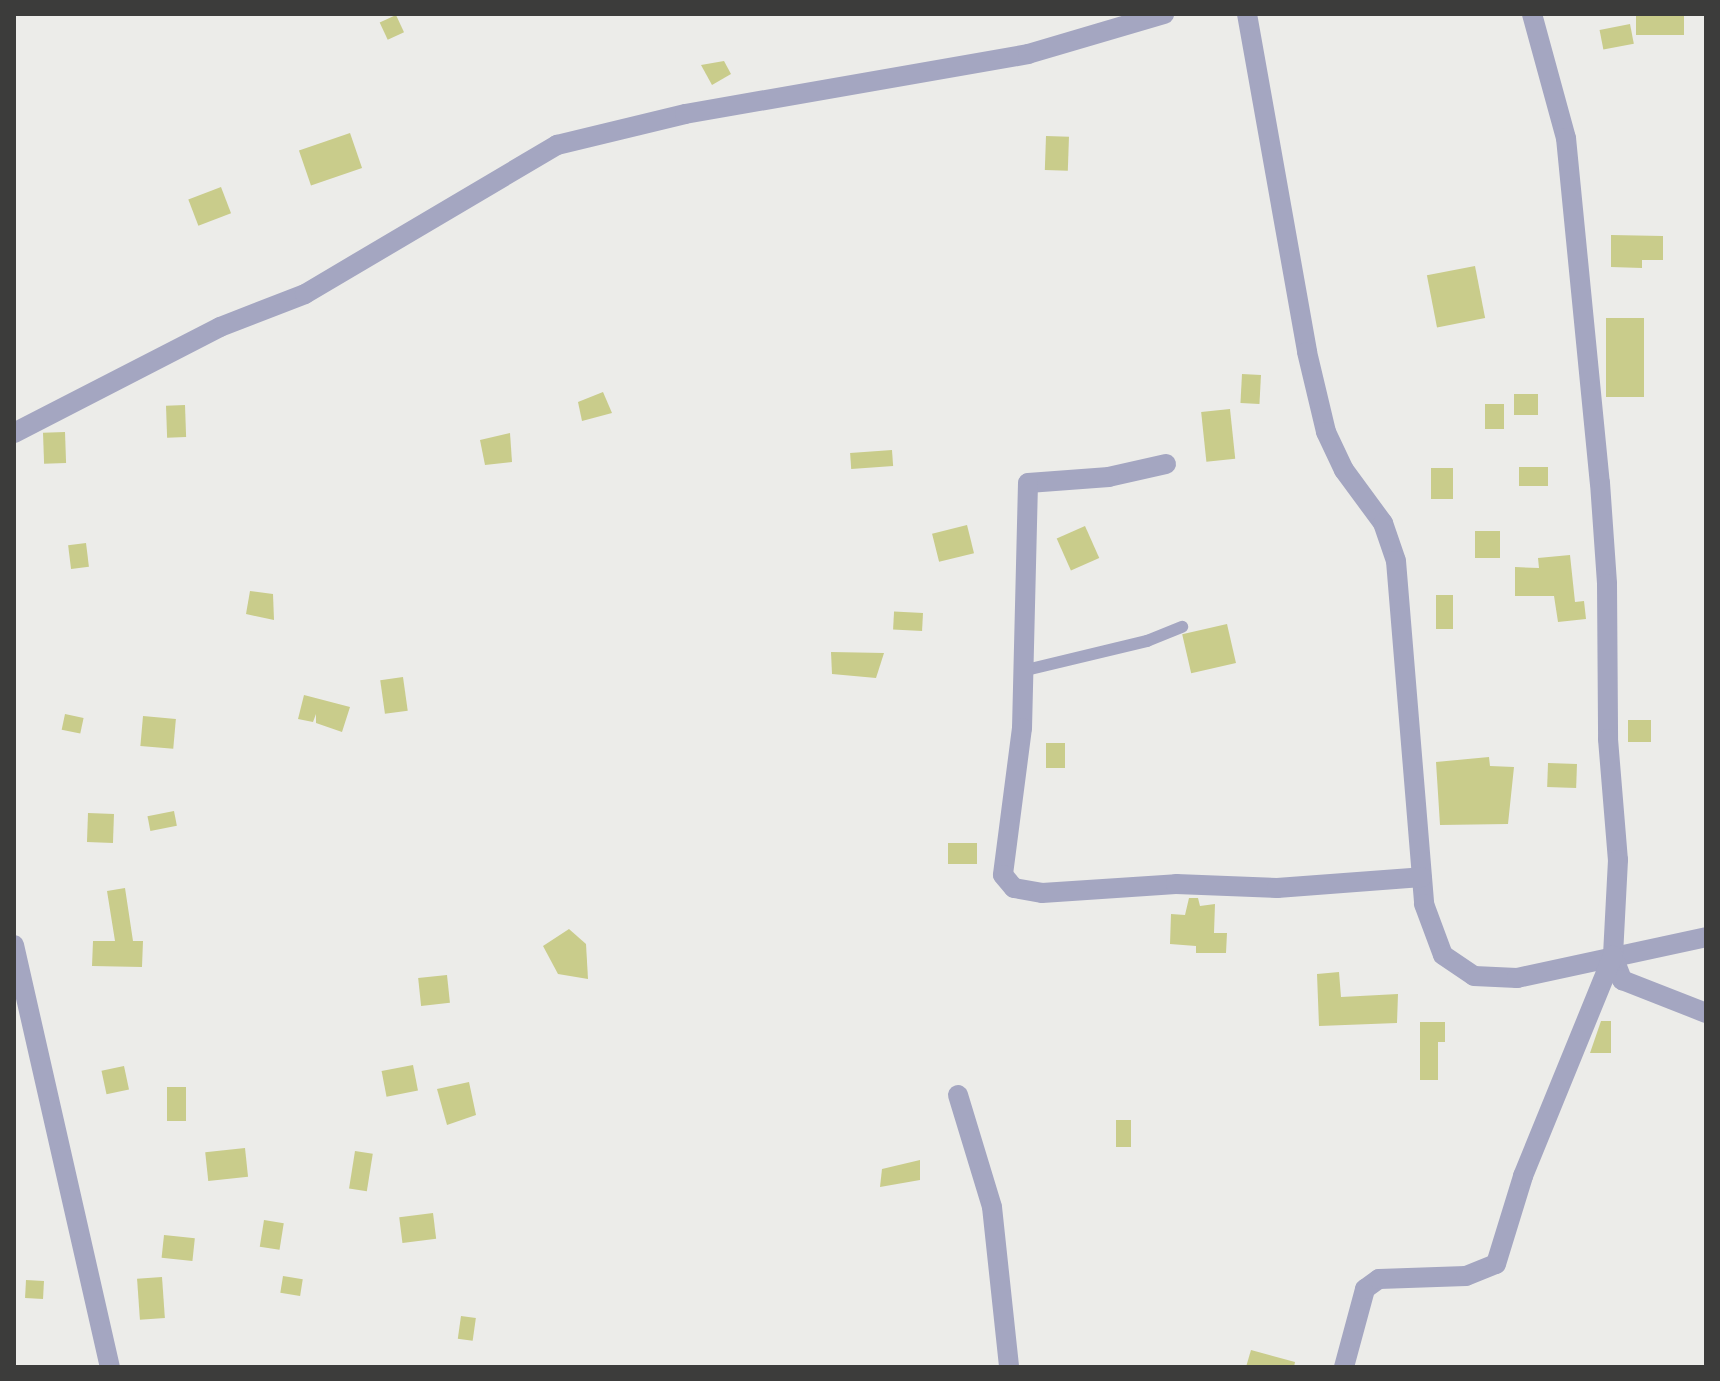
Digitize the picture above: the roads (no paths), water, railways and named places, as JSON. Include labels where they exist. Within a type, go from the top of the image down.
[{"type":"street","points":[[14,433],[220,327],[305,294],[557,145],[685,114],[1028,54],[1164,14]]},
{"type":"street","points":[[1247,14],[1304,336],[1326,432],[1344,470],[1383,523],[1396,561],[1424,904],[1443,955],[1474,976],[1517,978],[1706,937]]},
{"type":"street","points":[[1344,1367],[1354,1320],[1365,1289],[1379,1279],[1466,1276],[1496,1264],[1523,1176],[1613,956],[1618,860],[1608,739],[1607,584],[1600,483],[1566,138],[1532,14]]},
{"type":"street","points":[[1166,464],[1109,477],[1028,483],[1022,728],[1003,875],[1014,888],[1042,893],[1176,884],[1277,888],[1422,877]]},
{"type":"street","points":[[14,945],[110,1367]]},
{"type":"street","points":[[1613,956],[1622,980],[1706,1013]]},
{"type":"street","points":[[958,1095],[992,1207],[1009,1367]]},
{"type":"lane","points":[[1022,671],[1147,641],[1182,627]]}]
